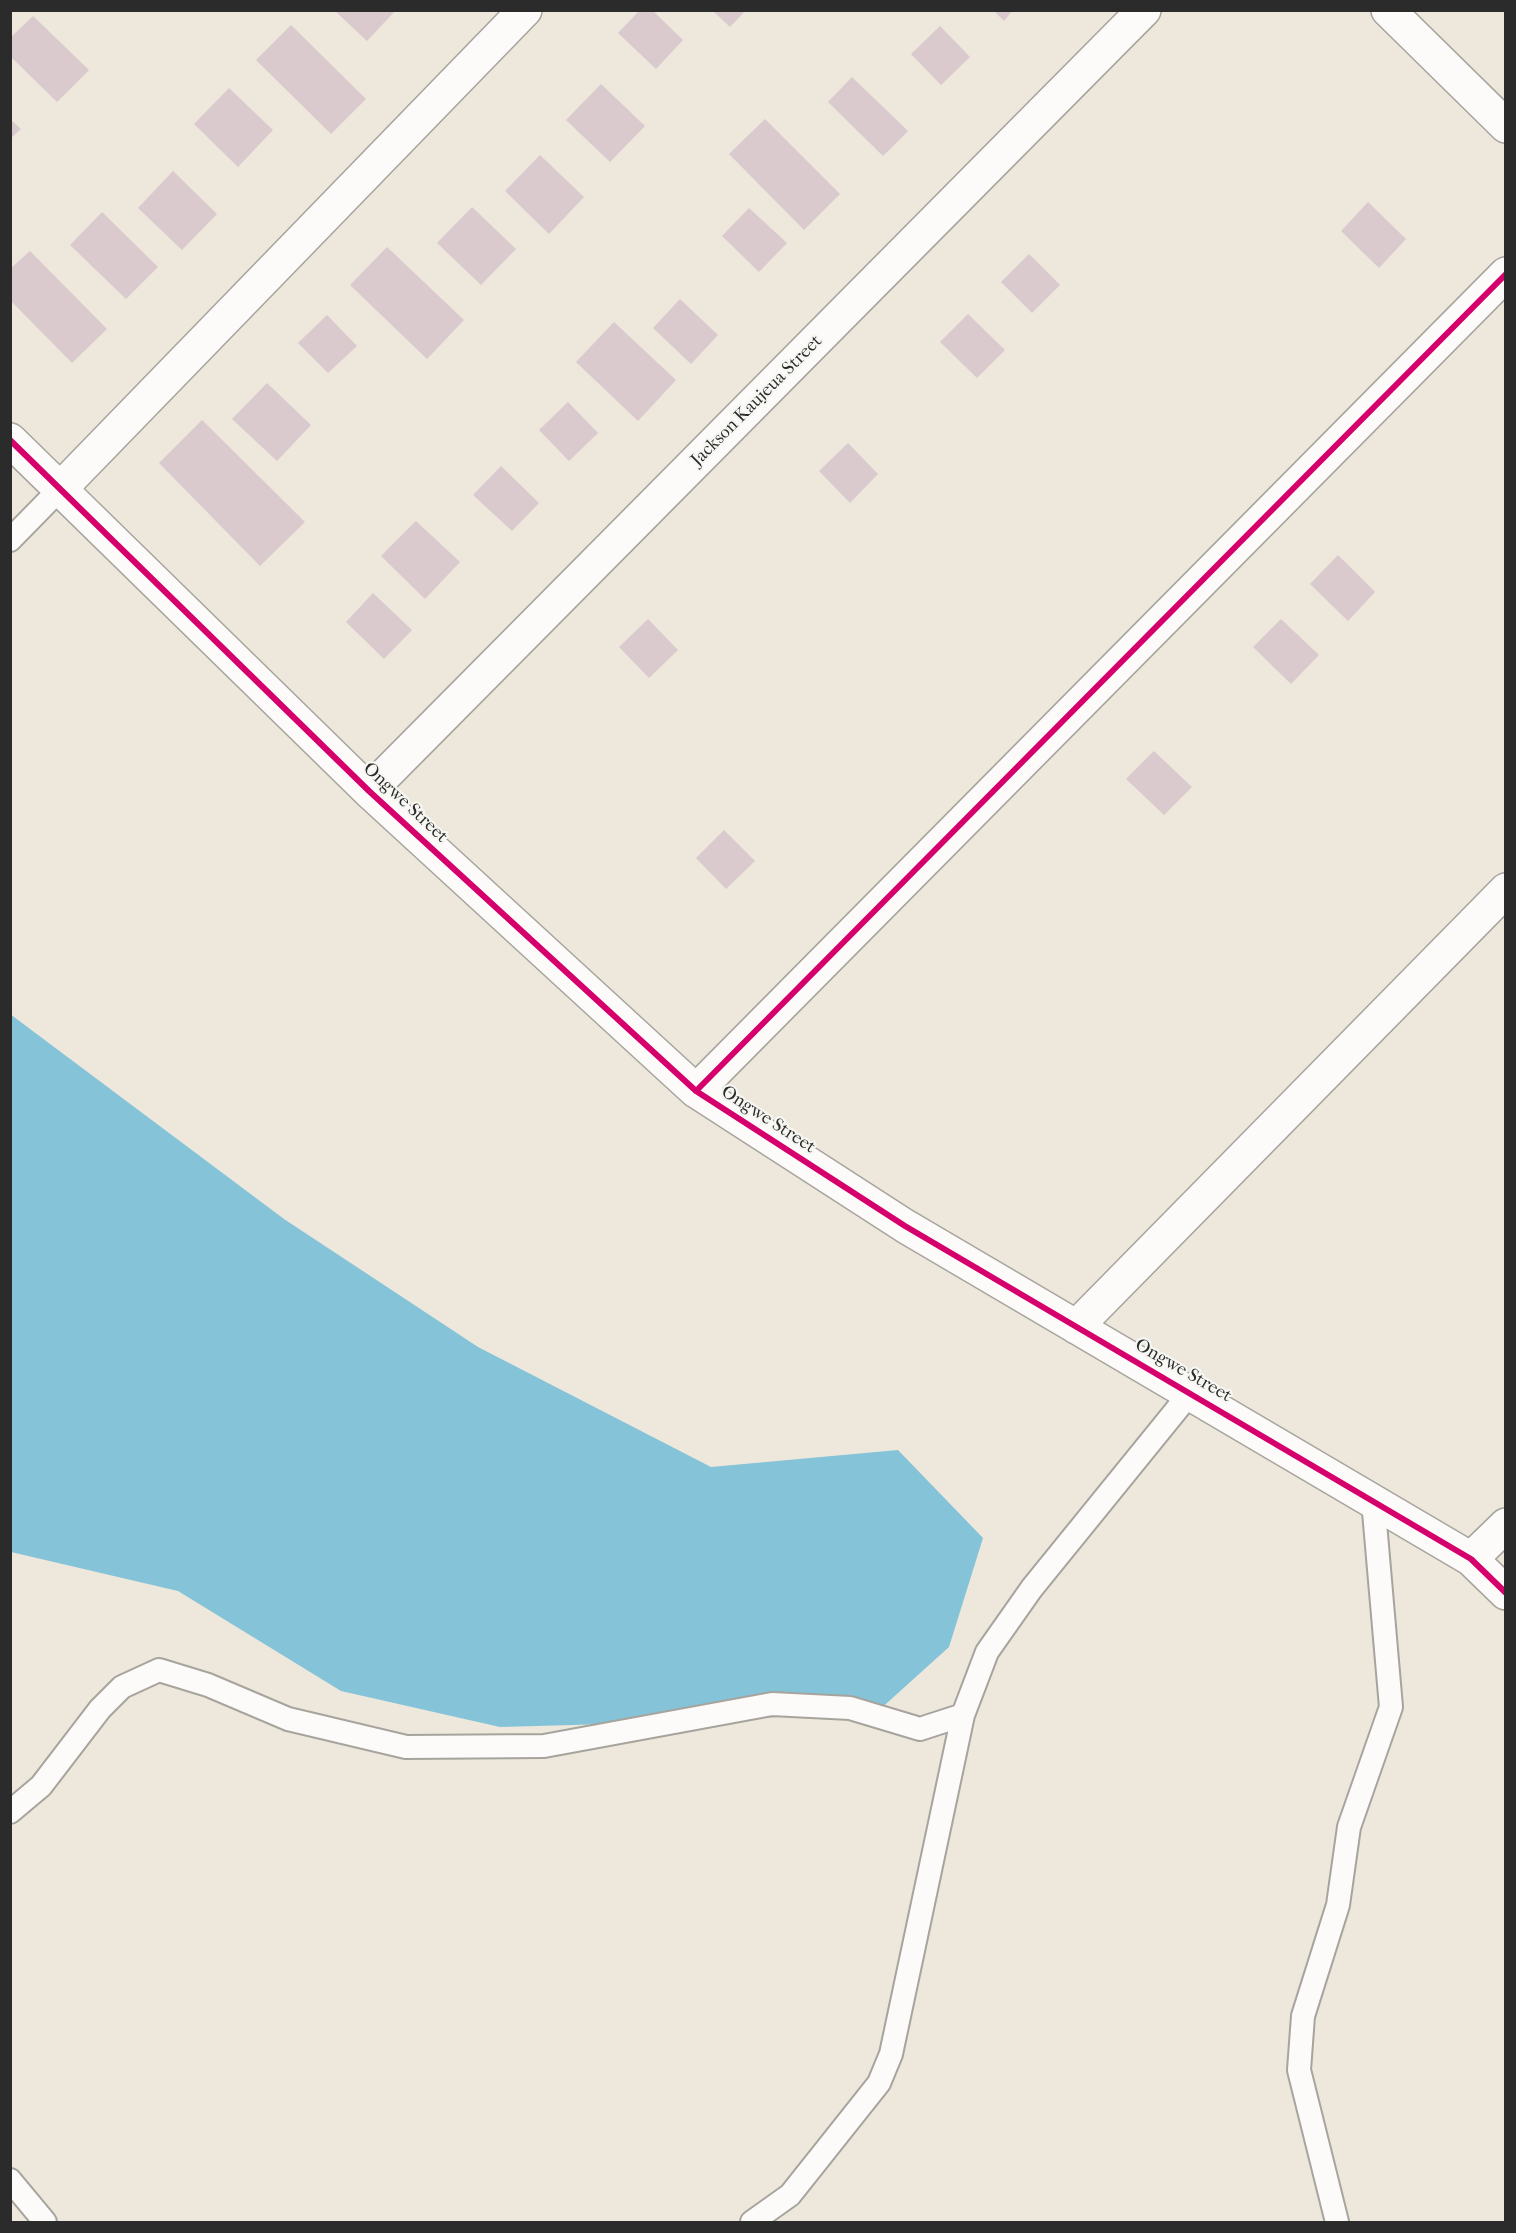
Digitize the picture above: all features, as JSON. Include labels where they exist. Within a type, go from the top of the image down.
[{"type":"street","points":[[60,489],[525,10]]},
{"type":"street","name":"Jackson Kaujeua Street","points":[[369,791],[1144,10]]},
{"type":"street","points":[[1388,10],[1506,126]]},
{"type":"street","points":[[696,1091],[1506,274]]},
{"type":"street","name":"Ongwe Street","points":[[10,440],[369,791],[696,1091],[905,1226],[1191,1392],[1471,1559],[1506,1593]]},
{"type":"street","points":[[1076,1327],[1506,890]]},
{"type":"street","points":[[1471,1559],[1506,1525]]},
{"type":"lane","points":[[10,540],[60,489]]},
{"type":"lane","points":[[752,2223],[790,2195],[879,2083],[891,2054],[963,1715],[987,1652],[1032,1588],[1191,1392]]},
{"type":"lane","points":[[1337,2223],[1299,2070],[1303,2016],[1338,1905],[1349,1827],[1391,1707],[1373,1500]]},
{"type":"lane","points":[[10,1812],[41,1786],[100,1709],[122,1688],[159,1670],[208,1684],[288,1719],[406,1747],[544,1746],[772,1704],[850,1708],[920,1730],[963,1715]]},
{"type":"lane","points":[[10,2180],[45,2223]]},
{"type":"water","points":[[10,1014],[284,1219],[478,1347],[711,1467],[898,1450],[983,1538],[949,1647],[877,1712],[681,1722],[500,1727],[341,1691],[178,1591],[11,1552]]},
{"type":"building","points":[[334,10],[396,10],[367,41]]},
{"type":"building","points":[[640,10],[652,10],[683,40],[656,69],[618,33]]},
{"type":"building","points":[[712,10],[746,10],[730,27]]},
{"type":"building","points":[[993,10],[1013,10],[1004,21]]},
{"type":"building","points":[[33,16],[89,70],[57,102],[10,56],[10,38]]},
{"type":"building","points":[[291,25],[366,99],[331,134],[256,60]]},
{"type":"building","points":[[940,26],[970,57],[941,85],[911,54]]},
{"type":"building","points":[[852,77],[908,131],[883,156],[828,102]]},
{"type":"building","points":[[601,84],[645,126],[610,162],[566,120]]},
{"type":"building","points":[[229,88],[273,130],[238,167],[194,124]]},
{"type":"building","points":[[10,119],[21,129],[10,139]]},
{"type":"building","points":[[765,119],[840,194],[804,230],[729,154]]},
{"type":"building","points":[[540,155],[584,197],[549,234],[505,191]]},
{"type":"building","points":[[173,171],[217,214],[182,250],[138,208]]},
{"type":"building","points":[[1368,202],[1406,239],[1379,268],[1341,231]]},
{"type":"building","points":[[472,207],[516,249],[481,285],[437,243]]},
{"type":"building","points":[[749,208],[787,243],[759,272],[722,236]]},
{"type":"building","points":[[102,212],[158,267],[126,299],[70,245]]},
{"type":"building","points":[[387,247],[464,320],[427,359],[350,285]]},
{"type":"building","points":[[30,251],[107,329],[72,363],[10,300],[10,269]]},
{"type":"building","points":[[1029,254],[1060,285],[1032,313],[1001,282]]},
{"type":"building","points":[[680,299],[718,335],[691,364],[653,328]]},
{"type":"building","points":[[968,314],[1005,350],[977,378],[940,342]]},
{"type":"building","points":[[327,315],[357,346],[328,373],[298,343]]},
{"type":"building","points":[[614,322],[676,380],[638,421],[576,362]]},
{"type":"building","points":[[267,383],[311,425],[277,461],[232,419]]},
{"type":"building","points":[[568,402],[598,433],[569,461],[539,430]]},
{"type":"building","points":[[202,420],[305,522],[260,566],[159,463]]},
{"type":"building","points":[[848,443],[878,474],[850,503],[819,471]]},
{"type":"building","points":[[501,466],[539,503],[512,531],[473,495]]},
{"type":"building","points":[[416,521],[460,562],[425,599],[381,556]]},
{"type":"building","points":[[1338,555],[1375,592],[1348,621],[1310,584]]},
{"type":"building","points":[[373,593],[412,630],[384,659],[346,622]]},
{"type":"building","points":[[648,619],[678,650],[649,678],[619,647]]},
{"type":"building","points":[[1281,619],[1319,655],[1291,684],[1253,647]]},
{"type":"building","points":[[1154,751],[1192,787],[1164,815],[1126,779]]},
{"type":"building","points":[[724,830],[755,861],[726,889],[696,858]]},
{"type":"cycle path","points":[[696,1091],[1506,274]]},
{"type":"cycle path","points":[[10,440],[369,791],[696,1091],[905,1226],[1471,1559],[1506,1593]]}]
